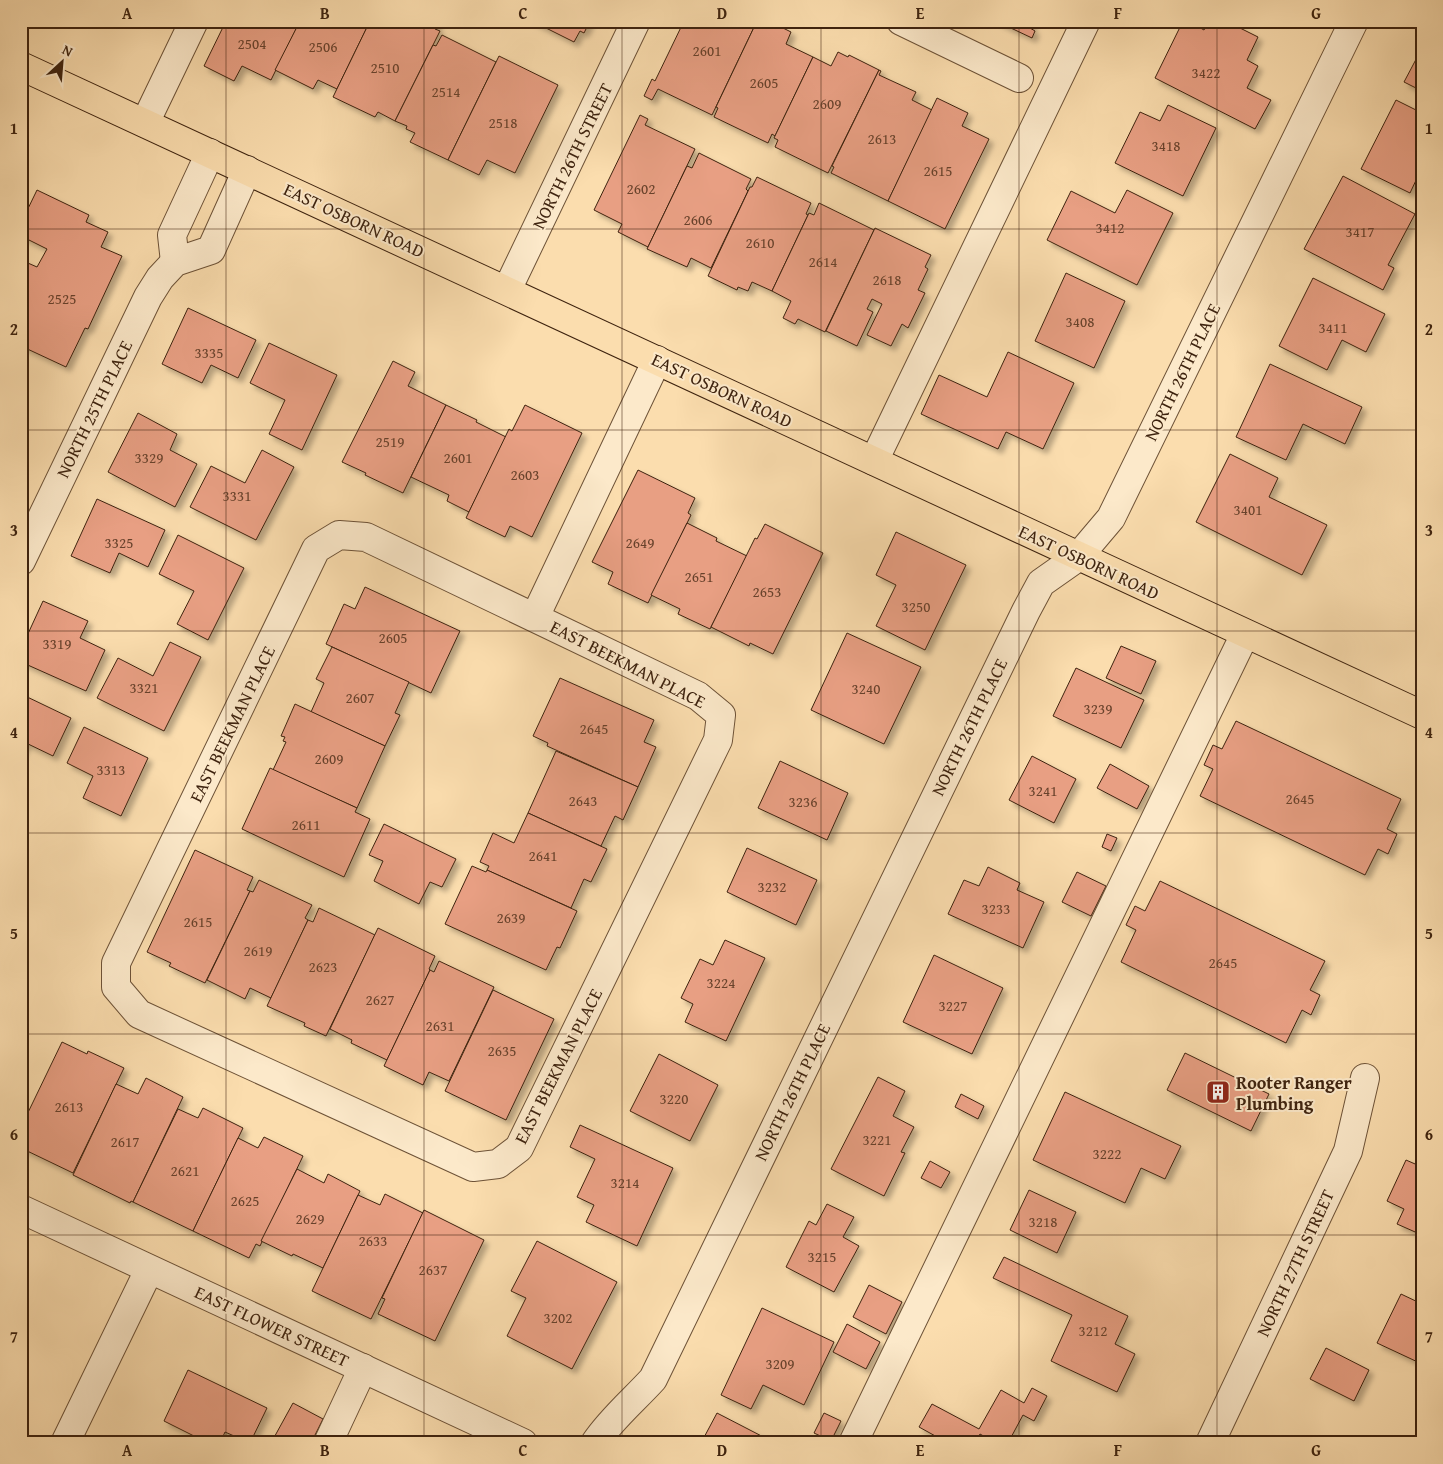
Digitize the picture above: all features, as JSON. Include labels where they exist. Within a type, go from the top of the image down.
[{"type":"main road","name":"EAST OSBORN ROAD","points":[[21,66],[1422,716]]},
{"type":"street","points":[[144,123],[194,21]]},
{"type":"street","name":"NORTH 26TH STREET","points":[[507,290],[636,21]]},
{"type":"street","points":[[901,21],[1019,78]]},
{"type":"street","points":[[874,461],[1086,21]]},
{"type":"street","name":"NORTH 26TH PLACE","points":[[595,1443],[605,1428],[653,1379],[1026,610],[1041,583],[1078,557],[1111,518],[1354,21]]},
{"type":"street","points":[[210,153],[172,236],[174,262],[211,250],[248,170]]},
{"type":"street","name":"NORTH 25TH PLACE","points":[[21,561],[148,297],[160,278],[174,262]]},
{"type":"street","points":[[535,617],[657,360]]},
{"type":"street","name":"EAST BEEKMAN PLACE","points":[[339,535],[366,537],[535,617],[698,696],[721,714],[718,740],[519,1148],[498,1164],[473,1167],[139,1014],[116,987],[116,962],[316,549],[339,535]]},
{"type":"street","points":[[853,1443],[1245,634]]},
{"type":"street","name":"NORTH 27TH STREET","points":[[1210,1443],[1348,1151],[1364,1078]]},
{"type":"street","name":"EAST FLOWER STREET","points":[[21,1209],[522,1443]]},
{"type":"street","points":[[64,1443],[149,1270]]},
{"type":"street","points":[[328,1443],[363,1368]]},
{"type":"building","points":[[226,21],[300,21],[271,80],[242,66],[234,81],[204,66]]},
{"type":"building","points":[[300,21],[370,21],[337,89],[318,80],[313,89],[275,70]]},
{"type":"building","points":[[370,21],[432,21],[438,24],[435,29],[440,31],[395,121],[378,112],[375,117],[333,97]]},
{"type":"building","points":[[532,21],[590,21],[584,33],[580,31],[574,42]]},
{"type":"building","points":[[684,21],[757,21],[712,115],[658,89],[652,100],[644,96],[652,79],[655,81]]},
{"type":"building","points":[[757,21],[769,21],[791,32],[786,44],[813,57],[775,136],[772,134],[768,143],[714,117],[718,108],[716,107]]},
{"type":"building","points":[[996,21],[1033,21],[1030,28],[1035,31],[1032,38]]},
{"type":"building","points":[[1183,21],[1188,21],[1204,30],[1209,21],[1226,21],[1258,37],[1247,60],[1258,66],[1247,88],[1271,100],[1255,129],[1155,78]]},
{"type":"building","points":[[442,35],[496,62],[448,160],[410,142],[415,133],[406,129],[407,126],[395,121],[433,45],[436,46]]},
{"type":"building","points":[[1422,48],[1422,91],[1404,82]]},
{"type":"building","points":[[838,52],[848,57],[849,55],[879,70],[828,173],[775,147],[778,140],[774,138],[813,57],[831,66]]},
{"type":"building","points":[[499,56],[558,85],[515,173],[487,160],[479,175],[448,160]]},
{"type":"building","points":[[879,70],[881,71],[879,75],[916,92],[912,100],[932,110],[888,201],[831,173],[834,167],[832,166]]},
{"type":"building","points":[[937,98],[968,113],[962,126],[989,139],[945,229],[888,201]]},
{"type":"building","points":[[1396,100],[1422,113],[1422,175],[1419,174],[1410,193],[1361,169]]},
{"type":"building","points":[[1168,105],[1216,128],[1183,196],[1115,163],[1140,112],[1160,121]]},
{"type":"building","points":[[640,115],[648,119],[645,125],[695,149],[648,247],[618,232],[622,224],[594,210]]},
{"type":"building","points":[[699,153],[751,179],[746,189],[748,191],[711,268],[691,258],[687,267],[647,249],[687,166],[692,168]]},
{"type":"building","points":[[1343,176],[1415,214],[1388,265],[1394,268],[1383,290],[1304,249]]},
{"type":"building","points":[[757,177],[811,203],[806,214],[808,215],[772,291],[752,282],[748,291],[738,287],[737,290],[708,276],[750,187],[752,187]]},
{"type":"building","points":[[37,190],[89,215],[86,222],[108,232],[101,247],[122,256],[88,329],[85,328],[66,367],[21,346],[21,260],[37,267],[47,249],[21,236],[21,223]]},
{"type":"building","points":[[1127,190],[1173,213],[1137,285],[1047,240],[1071,191],[1115,213]]},
{"type":"building","points":[[819,203],[874,230],[825,332],[798,319],[795,324],[783,318],[791,301],[772,291],[809,213],[814,215]]},
{"type":"building","points":[[875,228],[931,255],[925,267],[928,269],[918,290],[925,293],[908,328],[902,324],[891,346],[867,335],[882,304],[872,299],[867,309],[873,312],[857,346],[826,331]]},
{"type":"building","points":[[1066,273],[1125,301],[1094,368],[1035,341]]},
{"type":"building","points":[[1313,278],[1385,314],[1366,352],[1342,340],[1327,370],[1279,346]]},
{"type":"building","points":[[188,308],[256,340],[238,378],[211,365],[202,383],[162,364]]},
{"type":"building","points":[[269,343],[337,375],[302,450],[269,434],[285,400],[250,383]]},
{"type":"building","points":[[1008,352],[1074,383],[1043,449],[1006,432],[998,449],[921,414],[939,375],[987,397]]},
{"type":"building","points":[[393,361],[415,372],[408,386],[446,405],[403,493],[342,462]]},
{"type":"building","points":[[1270,364],[1362,407],[1345,444],[1303,424],[1286,460],[1236,437]]},
{"type":"building","points":[[446,405],[506,437],[469,512],[447,501],[449,495],[411,477]]},
{"type":"building","points":[[525,405],[582,433],[532,537],[510,526],[505,537],[466,518],[509,429],[512,431]]},
{"type":"building","points":[[138,413],[177,434],[170,450],[197,464],[175,507],[108,472]]},
{"type":"building","points":[[262,450],[294,467],[256,540],[190,507],[211,466],[245,483]]},
{"type":"building","points":[[1230,454],[1278,478],[1269,497],[1327,525],[1302,575],[1196,522]]},
{"type":"building","points":[[638,470],[695,498],[688,513],[691,515],[648,603],[608,584],[613,572],[592,562]]},
{"type":"building","points":[[97,499],[165,530],[148,567],[119,553],[110,573],[71,556]]},
{"type":"building","points":[[687,523],[717,538],[716,541],[747,556],[710,629],[678,614],[680,609],[651,595]]},
{"type":"building","points":[[765,524],[823,553],[773,654],[750,643],[749,646],[711,627],[755,538],[757,539]]},
{"type":"building","points":[[896,532],[966,565],[925,650],[876,626],[896,585],[876,575]]},
{"type":"building","points":[[178,535],[244,568],[208,640],[177,624],[194,591],[159,574]]},
{"type":"building","points":[[365,587],[460,631],[431,693],[326,644],[344,604],[355,609]]},
{"type":"building","points":[[43,601],[88,621],[80,638],[105,650],[86,691],[21,662],[21,649]]},
{"type":"building","points":[[847,633],[921,667],[884,744],[811,710]]},
{"type":"building","points":[[170,642],[201,657],[164,731],[97,698],[118,658],[153,676]]},
{"type":"building","points":[[1121,646],[1156,661],[1141,694],[1106,678]]},
{"type":"building","points":[[332,647],[409,682],[395,713],[400,715],[385,746],[311,712],[324,683],[316,679]]},
{"type":"building","points":[[1076,668],[1144,700],[1121,748],[1053,716]]},
{"type":"building","points":[[560,678],[654,720],[644,742],[656,747],[638,787],[547,746],[548,743],[533,736]]},
{"type":"building","points":[[21,694],[71,718],[53,756],[26,743],[21,753]]},
{"type":"building","points":[[295,704],[385,746],[357,808],[273,770],[286,742],[283,741],[285,737],[281,736]]},
{"type":"building","points":[[1236,721],[1401,799],[1387,829],[1397,834],[1388,854],[1378,849],[1365,875],[1200,796],[1213,769],[1204,765],[1213,745],[1222,749]]},
{"type":"building","points":[[84,727],[148,758],[121,816],[83,798],[93,776],[67,763]]},
{"type":"building","points":[[556,751],[638,787],[623,820],[615,816],[601,846],[528,813]]},
{"type":"building","points":[[1032,756],[1076,779],[1054,823],[1009,800]]},
{"type":"building","points":[[780,761],[848,793],[827,840],[758,808]]},
{"type":"building","points":[[1110,764],[1149,786],[1137,809],[1097,788]]},
{"type":"building","points":[[270,768],[357,808],[355,812],[370,819],[344,877],[242,829]]},
{"type":"building","points":[[528,813],[607,849],[591,882],[584,879],[571,908],[487,870],[489,866],[480,862],[493,833],[514,843]]},
{"type":"building","points":[[384,824],[456,859],[442,887],[430,882],[419,904],[374,881],[383,861],[369,855]]},
{"type":"building","points":[[1107,834],[1117,838],[1111,851],[1102,847]]},
{"type":"building","points":[[747,848],[817,880],[796,925],[727,892]]},
{"type":"building","points":[[195,850],[253,877],[247,890],[250,891],[205,983],[169,966],[171,963],[147,952]]},
{"type":"building","points":[[472,866],[486,872],[487,870],[577,911],[560,948],[557,947],[546,970],[445,924]]},
{"type":"building","points":[[988,867],[1020,883],[1017,890],[1044,902],[1023,948],[948,914],[964,880],[979,886]]},
{"type":"building","points":[[1077,872],[1106,886],[1091,916],[1062,902]]},
{"type":"building","points":[[259,880],[312,905],[305,918],[308,920],[271,998],[250,988],[245,999],[207,980],[250,891],[253,892]]},
{"type":"building","points":[[1160,881],[1325,961],[1310,990],[1320,995],[1311,1015],[1302,1010],[1286,1043],[1121,962],[1136,930],[1126,925],[1135,906],[1145,911]]},
{"type":"building","points":[[319,908],[375,935],[326,1036],[304,1026],[305,1023],[267,1006],[308,920],[313,922]]},
{"type":"building","points":[[378,928],[435,956],[387,1060],[351,1043],[352,1040],[330,1029]]},
{"type":"building","points":[[725,940],[765,958],[726,1041],[685,1022],[693,1004],[681,998],[700,959],[713,965]]},
{"type":"building","points":[[934,955],[1003,988],[972,1054],[903,1022]]},
{"type":"building","points":[[439,961],[494,987],[449,1081],[429,1072],[423,1085],[384,1066],[430,970],[434,972]]},
{"type":"building","points":[[493,990],[554,1019],[506,1120],[445,1091]]},
{"type":"building","points":[[62,1042],[87,1054],[88,1051],[124,1068],[73,1173],[21,1148],[21,1127]]},
{"type":"building","name":"Rooter Ranger Plumbing","points":[[1185,1053],[1269,1094],[1251,1131],[1167,1090]]},
{"type":"building","points":[[659,1054],[718,1085],[690,1141],[630,1111]]},
{"type":"building","points":[[878,1077],[905,1091],[893,1116],[914,1127],[901,1152],[905,1153],[884,1196],[831,1169]]},
{"type":"building","points":[[146,1078],[183,1097],[133,1202],[131,1201],[130,1203],[73,1175],[116,1084],[138,1094]]},
{"type":"building","points":[[1065,1092],[1181,1146],[1165,1179],[1141,1168],[1125,1203],[1033,1160]]},
{"type":"building","points":[[961,1094],[984,1106],[978,1119],[955,1107]]},
{"type":"building","points":[[203,1108],[243,1128],[193,1231],[133,1202],[178,1109],[198,1118]]},
{"type":"building","points":[[580,1125],[673,1168],[637,1246],[586,1222],[594,1205],[577,1197],[595,1159],[570,1147]]},
{"type":"building","points":[[264,1137],[303,1156],[260,1246],[256,1244],[249,1258],[193,1231],[238,1138],[258,1148]]},
{"type":"building","points":[[1406,1160],[1422,1167],[1422,1235],[1397,1224],[1404,1209],[1387,1201]]},
{"type":"building","points":[[930,1161],[950,1172],[941,1188],[921,1178]]},
{"type":"building","points":[[297,1169],[324,1183],[328,1174],[360,1191],[323,1268],[261,1241]]},
{"type":"building","points":[[1029,1190],[1076,1212],[1057,1253],[1010,1230]]},
{"type":"building","points":[[385,1194],[423,1213],[371,1319],[312,1291],[358,1195],[380,1205]]},
{"type":"building","points":[[827,1204],[854,1217],[843,1237],[859,1246],[834,1292],[786,1267],[809,1221],[816,1225]]},
{"type":"building","points":[[424,1210],[484,1240],[435,1341],[378,1314],[385,1299],[382,1298]]},
{"type":"building","points":[[537,1241],[617,1282],[572,1369],[507,1336],[526,1298],[511,1291]]},
{"type":"building","points":[[1004,1257],[1128,1316],[1115,1344],[1135,1354],[1117,1392],[1051,1361],[1072,1315],[993,1278]]},
{"type":"building","points":[[869,1285],[902,1302],[886,1334],[853,1317]]},
{"type":"building","points":[[1401,1294],[1422,1304],[1422,1364],[1377,1343]]},
{"type":"building","points":[[762,1308],[834,1342],[804,1405],[763,1385],[751,1409],[721,1395]]},
{"type":"building","points":[[847,1324],[880,1342],[866,1369],[833,1352]]},
{"type":"building","points":[[1326,1348],[1369,1370],[1354,1401],[1310,1379]]},
{"type":"building","points":[[188,1370],[267,1408],[250,1443],[225,1432],[220,1443],[208,1443],[164,1421]]},
{"type":"building","points":[[1032,1388],[1047,1396],[1034,1421],[1023,1415],[1008,1443],[996,1443],[980,1434],[975,1443],[948,1443],[919,1427],[932,1404],[979,1429],[1001,1390],[1024,1403]]},
{"type":"building","points":[[293,1403],[323,1419],[311,1443],[271,1443]]},
{"type":"building","points":[[717,1413],[775,1443],[701,1443]]},
{"type":"building","points":[[824,1413],[841,1421],[831,1441],[814,1433]]},
{"type":"place","name":"Rooter Ranger Plumbing","points":[[1218,1092]]}]
